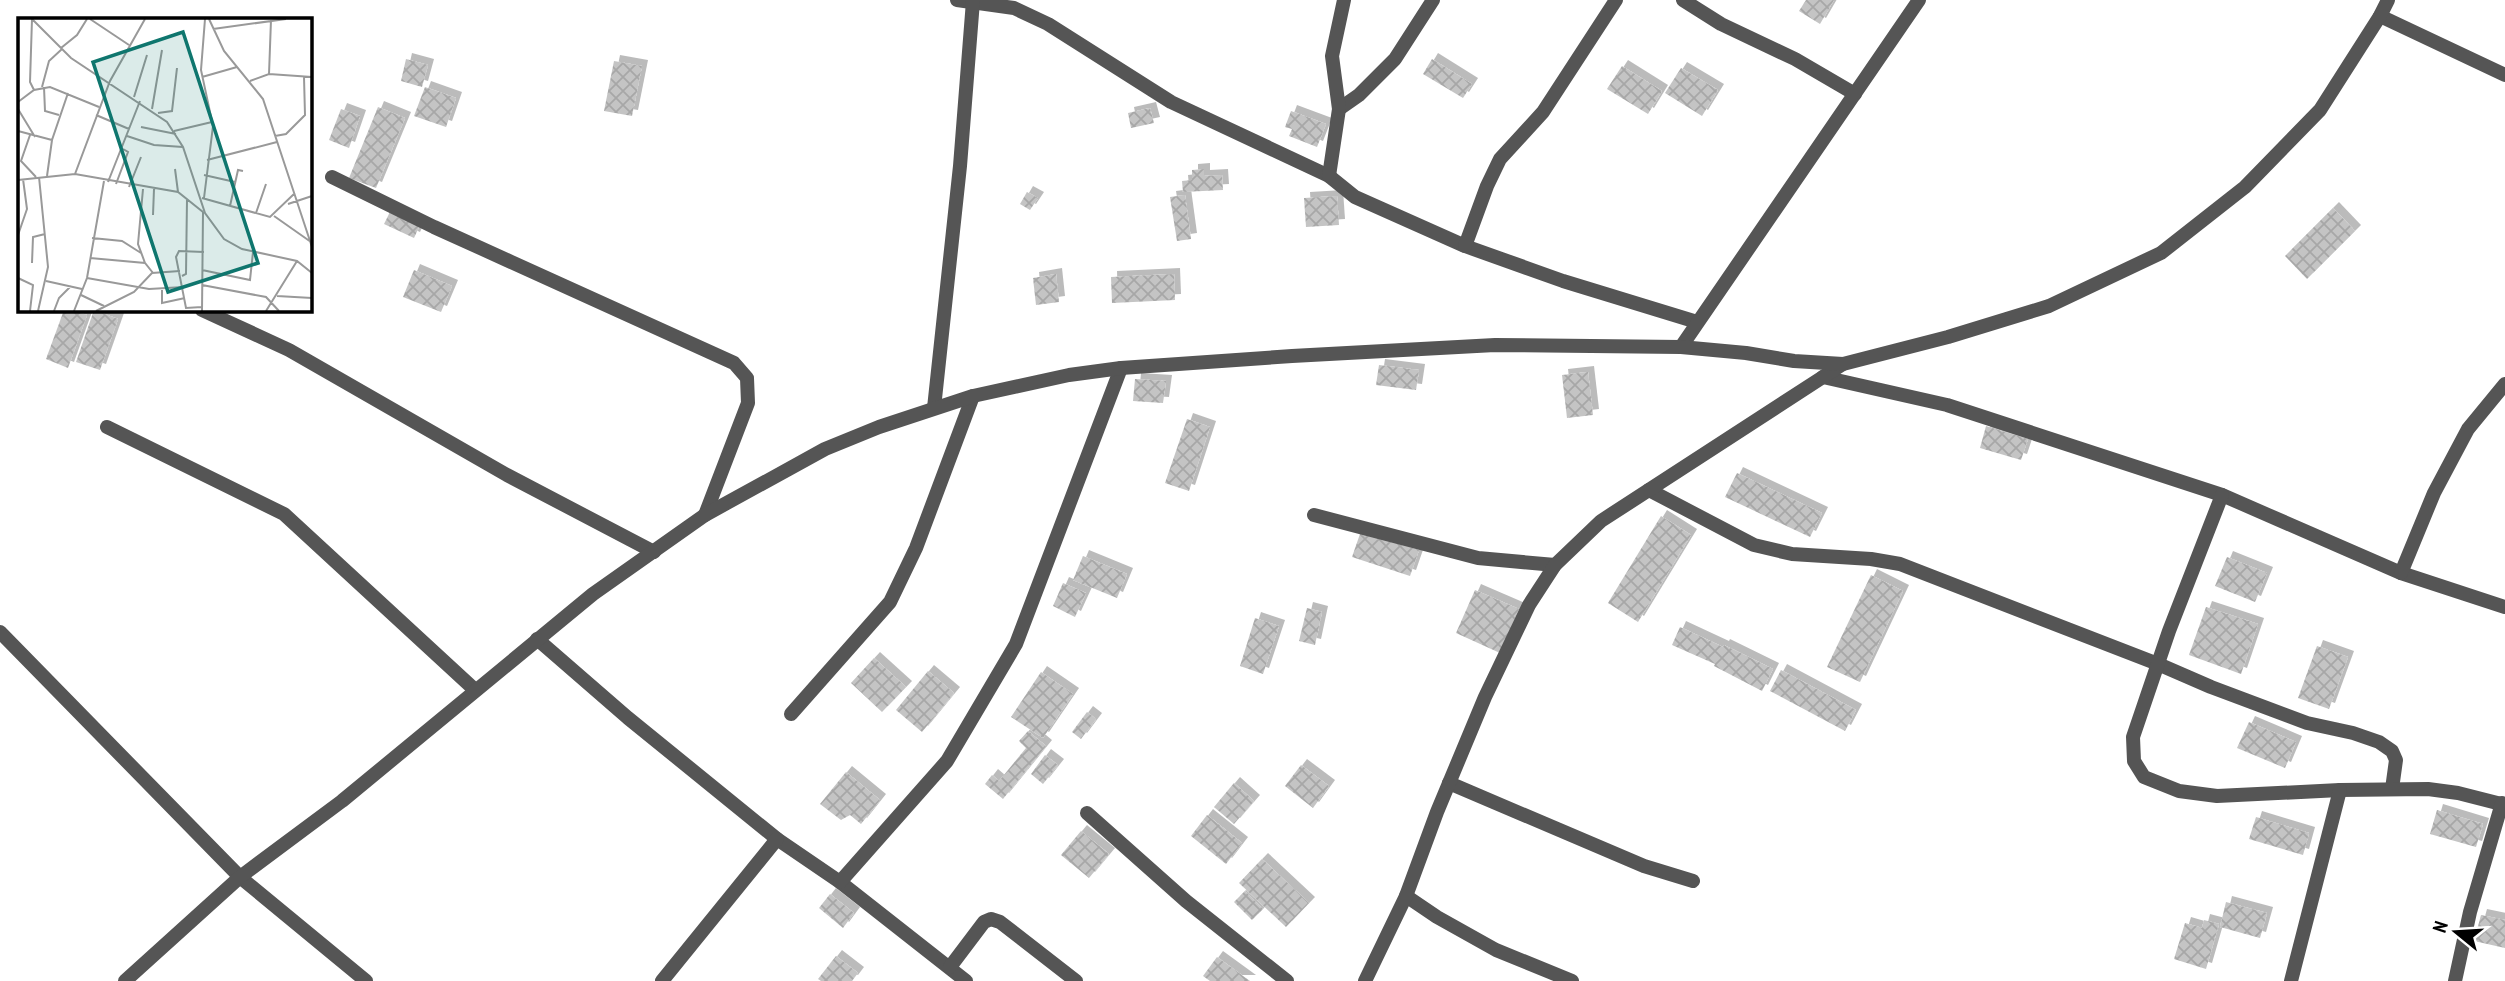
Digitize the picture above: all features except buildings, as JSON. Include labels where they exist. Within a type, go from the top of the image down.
[{"type":"street","points":[[957,0],[1014,8],[1048,24],[1171,102],[1329,176],[1355,197],[1465,246],[1563,281],[1698,322]]},
{"type":"street","points":[[1329,176],[1339,109],[1332,56],[1344,0]]},
{"type":"street","points":[[1339,109],[1359,95],[1395,60],[1433,0]]},
{"type":"street","points":[[1465,246],[1500,159],[1543,111],[1616,0]]},
{"type":"street","points":[[1683,0],[1721,24],[1794,59],[1854,94]]},
{"type":"street","points":[[1681,347],[1919,0]]},
{"type":"street","points":[[125,981],[240,877],[342,801],[537,639],[705,515],[825,449],[973,396],[1069,375],[1121,368],[1292,355],[1495,345],[1681,347],[1794,361],[1843,364],[1948,337],[2049,306],[2161,253],[2245,187],[2320,110],[2388,0]]},
{"type":"street","points":[[934,408],[960,166],[973,1]]},
{"type":"street","points":[[2380,16],[2505,75]]},
{"type":"street","points":[[332,177],[434,227],[734,363],[747,378],[748,403],[705,515]]},
{"type":"street","points":[[206,312],[289,349],[507,475],[653,552]]},
{"type":"street","points":[[1365,981],[1406,896],[1485,697],[1524,617],[1555,565],[1601,521],[1843,364]]},
{"type":"street","points":[[840,882],[947,761],[1016,644],[1121,368]]},
{"type":"street","points":[[1823,377],[1947,405],[2222,495],[2401,573],[2505,607]]},
{"type":"street","points":[[2401,573],[2434,493],[2468,429],[2505,384]]},
{"type":"street","points":[[791,714],[890,602],[916,548],[973,396]]},
{"type":"street","points":[[107,427],[285,514],[475,690]]},
{"type":"street","points":[[1649,490],[1754,545],[1792,554],[1871,559],[1900,564],[2307,723],[2379,742],[2392,751],[2396,760],[2392,789]]},
{"type":"street","points":[[2222,495],[2133,737],[2134,761],[2144,777],[2179,791],[2217,796],[2428,789],[2503,804],[2470,912],[2455,981]]},
{"type":"street","points":[[1314,515],[1479,558],[1555,565]]},
{"type":"street","points":[[0,632],[240,877],[366,981]]},
{"type":"street","points":[[537,639],[628,718],[777,839],[840,882],[966,981]]},
{"type":"street","points":[[1449,783],[1644,866],[1693,881]]},
{"type":"street","points":[[2291,981],[2340,790]]},
{"type":"street","points":[[1087,813],[1186,901],[1287,981]]},
{"type":"street","points":[[662,981],[777,839]]},
{"type":"street","points":[[1406,896],[1496,950],[1572,981]]},
{"type":"street","points":[[950,967],[984,922],[991,919],[1000,922],[1076,981]]}]
